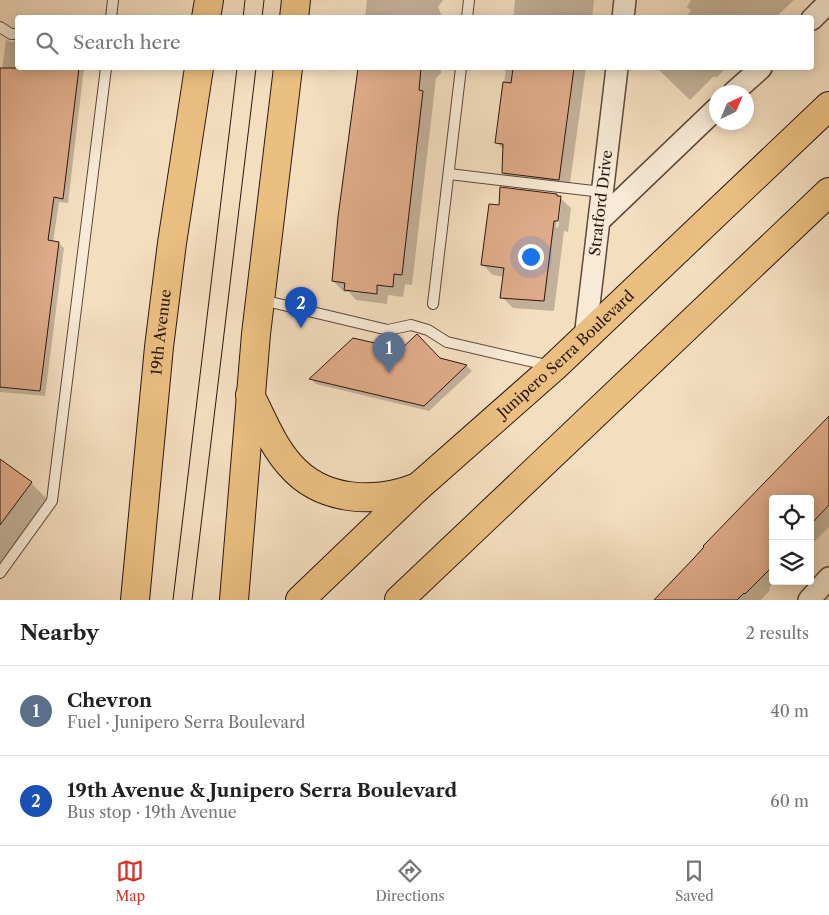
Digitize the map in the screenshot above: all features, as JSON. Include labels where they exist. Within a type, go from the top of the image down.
[{"type":"main road","points":[[206,15],[209,0]]},
{"type":"main road","points":[[294,15],[296,0]]},
{"type":"main road","name":"19th Avenue","points":[[135,600],[159,347],[172,243],[199,70]]},
{"type":"main road","points":[[234,600],[250,395],[288,70]]},
{"type":"main road","name":"Junipero Serra Boulevard","points":[[300,600],[418,487],[554,367],[829,106]]},
{"type":"main road","points":[[399,600],[829,192]]},
{"type":"main road","points":[[250,395],[283,456],[297,473],[316,486],[339,495],[370,498],[387,497],[418,487]]},
{"type":"street","points":[[624,15],[626,0]]},
{"type":"street","points":[[814,17],[829,2]]},
{"type":"street","name":"Stratford Drive","points":[[585,338],[617,70]]},
{"type":"street","points":[[742,85],[758,70]]},
{"type":"street","points":[[599,221],[709,116]]},
{"type":"street","points":[[809,600],[829,578]]},
{"type":"lane","points":[[111,15],[113,0]]},
{"type":"lane","points":[[467,15],[469,0]]},
{"type":"lane","points":[[0,27],[11,34],[15,34]]},
{"type":"lane","points":[[0,573],[52,501],[106,70]]},
{"type":"lane","points":[[433,304],[461,70]]},
{"type":"lane","points":[[449,174],[602,192]]},
{"type":"lane","points":[[260,299],[388,330],[411,325],[428,330],[447,342],[554,367]]},
{"type":"building","points":[[0,68],[15,68],[15,70],[79,70],[63,199],[54,197],[48,240],[59,242],[40,391],[0,387]]},
{"type":"building","points":[[358,70],[421,70],[419,90],[423,91],[402,275],[394,274],[393,287],[377,285],[377,294],[344,290],[345,283],[332,281],[338,217]]},
{"type":"building","points":[[513,70],[574,70],[559,180],[502,173],[503,144],[495,143],[503,82],[511,83]]},
{"type":"building","points":[[500,187],[561,196],[558,221],[554,221],[544,301],[500,298],[504,268],[481,265],[489,204],[499,205]]},
{"type":"building","points":[[417,334],[440,358],[467,365],[424,406],[309,379],[353,338],[401,349]]},
{"type":"building","points":[[829,416],[829,505],[814,521],[814,495],[769,495],[769,570],[737,600],[654,600],[703,546]]},
{"type":"building","points":[[0,459],[32,482],[0,525]]},
{"type":"tram line","points":[[243,15],[245,0]]},
{"type":"tram line","points":[[262,15],[264,0]]},
{"type":"tram line","points":[[173,600],[237,70]]},
{"type":"tram line","points":[[192,600],[256,70]]},
{"type":"place","name":"19th Avenue & Junipero Serra Boulevard","points":[[301,328]]},
{"type":"place","name":"Chevron","points":[[389,373]]}]
